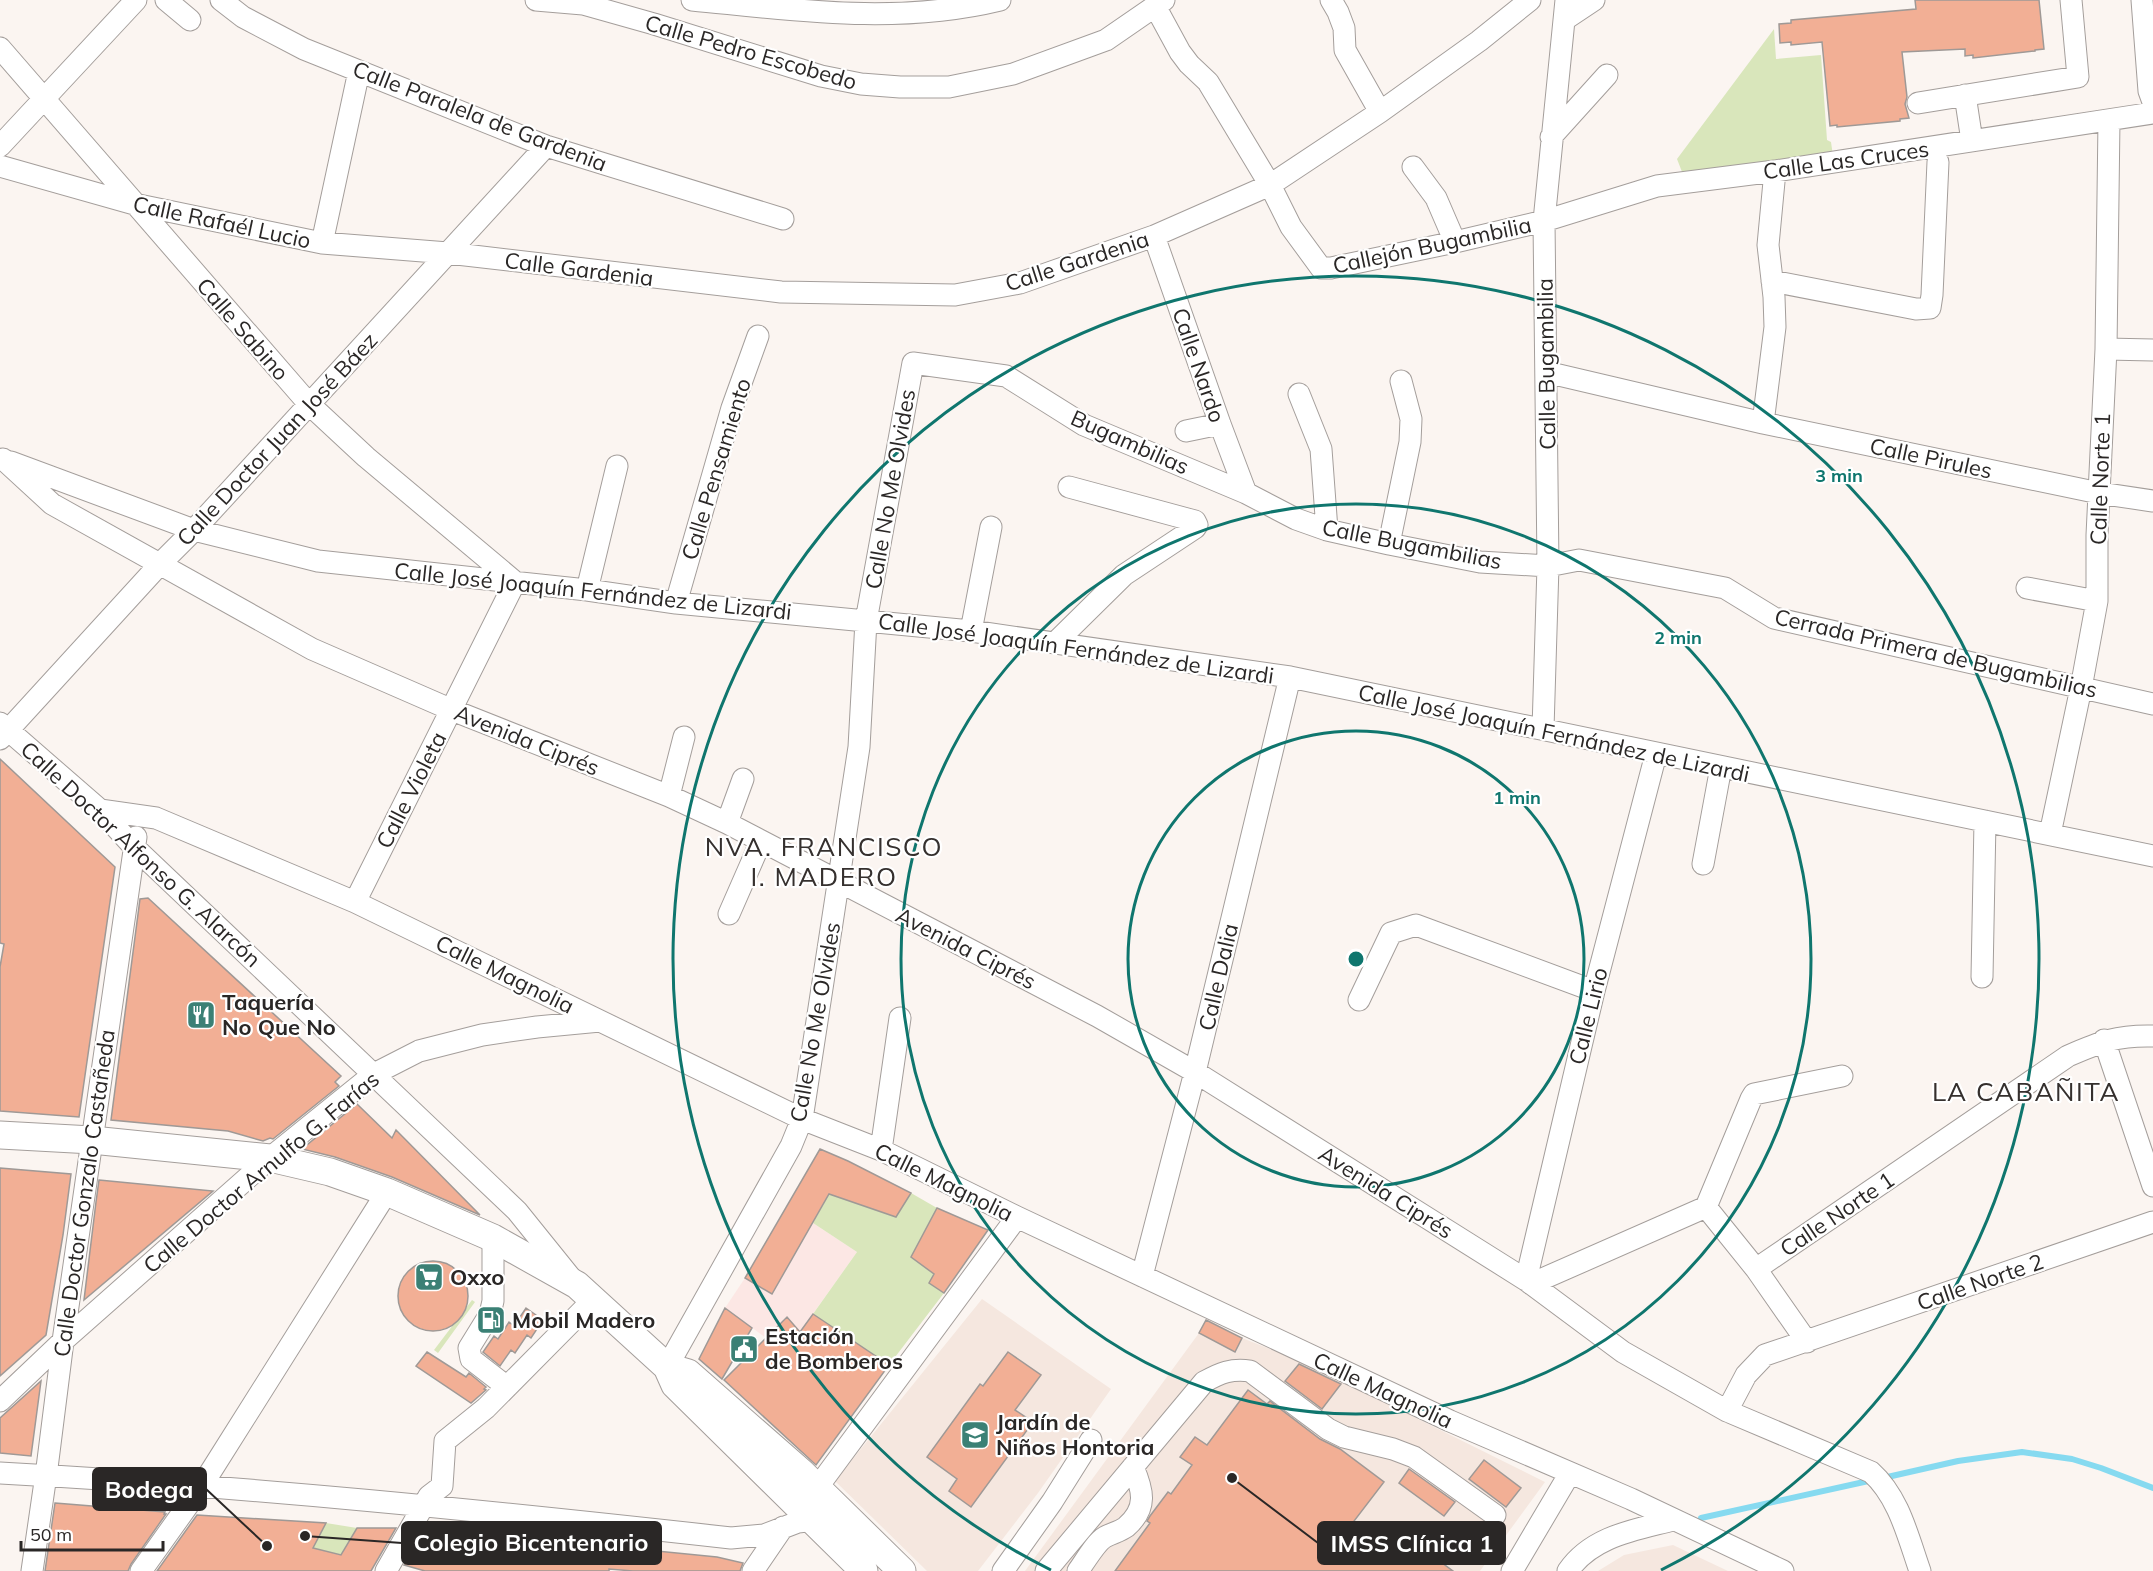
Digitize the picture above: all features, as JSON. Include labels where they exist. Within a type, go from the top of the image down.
[{"type":"main road","points":[[0,1135],[92,1140],[270,1158],[330,1172],[387,1192],[492,1238],[585,1292],[667,1367],[675,1385],[849,1520],[902,1571]]},
{"type":"main road","points":[[801,1484],[812,1521],[864,1571]]},
{"type":"street","points":[[0,146],[136,0]]},
{"type":"street","points":[[166,0],[190,20]]},
{"type":"street","name":"Calle Paralela de Gardenia","points":[[221,0],[243,17],[304,49],[546,146],[783,219]]},
{"type":"street","name":"Calle Pedro Escobedo","points":[[536,0],[583,4],[821,76],[861,84],[900,87],[949,87],[1013,74],[1106,40],[1160,3]]},
{"type":"street","points":[[583,4],[616,0]]},
{"type":"street","points":[[692,0],[838,14],[912,14],[967,8],[1000,0]]},
{"type":"street","points":[[1331,0],[1344,28],[1345,51],[1380,112]]},
{"type":"street","name":"Calle Gardenia","points":[[448,253],[781,292],[955,295],[1020,283],[1154,236],[1270,185],[1380,112],[1479,41],[1530,0]]},
{"type":"street","points":[[1565,10],[1594,0]]},
{"type":"street","points":[[1918,103],[2078,77],[2071,0]]},
{"type":"street","points":[[2142,0],[2150,91],[2153,102]]},
{"type":"street","points":[[1160,3],[1180,52],[1208,82],[1270,185]]},
{"type":"street","name":"Calle Bugambilia","points":[[1543,729],[1548,566],[1544,221],[1565,10]]},
{"type":"street","name":"Calle Sabino","points":[[0,48],[309,405],[366,457],[515,582]]},
{"type":"street","points":[[322,243],[359,70]]},
{"type":"street","points":[[1551,137],[1607,75]]},
{"type":"street","points":[[1965,95],[1972,141]]},
{"type":"street","name":"Calle Las Cruces","points":[[1544,221],[1657,186],[1775,171],[2153,113]]},
{"type":"street","name":"Calle Norte 1","points":[[2050,834],[2097,601],[2099,493],[2106,350],[2109,120]]},
{"type":"street","name":"Calle Doctor Juan José Báez","points":[[3,731],[194,530],[546,146]]},
{"type":"street","points":[[1773,281],[1916,309],[1930,308],[1938,162]]},
{"type":"street","name":"Calle Rafaél Lucio","points":[[0,165],[134,204],[322,243],[448,253]]},
{"type":"street","points":[[1413,167],[1436,198],[1455,242]]},
{"type":"street","points":[[1763,423],[1775,327],[1773,281],[1768,245],[1775,171]]},
{"type":"street","name":"Callejón Bugambilia","points":[[1270,185],[1291,227],[1321,268],[1331,268],[1455,242],[1544,221]]},
{"type":"street","name":"Calle Nardo","points":[[1154,236],[1246,493]]},
{"type":"street","name":"Calle Pensamiento","points":[[676,603],[732,408],[758,336]]},
{"type":"street","points":[[2106,350],[2153,350]]},
{"type":"street","name":"Bugambilias","points":[[913,363],[1006,376],[1084,425],[1246,493]]},
{"type":"street","name":"Calle No Me Olvides","points":[[667,1367],[791,1146],[802,1119],[860,747],[866,621],[913,363]]},
{"type":"street","name":"Calle Pirules","points":[[1546,372],[1763,423],[2099,493],[2153,501]]},
{"type":"street","points":[[1389,544],[1410,442],[1411,419],[1401,381]]},
{"type":"street","points":[[1299,394],[1321,448],[1328,530]]},
{"type":"street","points":[[1186,431],[1220,424]]},
{"type":"street","name":"Calle José Joaquín Fernández de Lizardi","points":[[1,458],[194,530],[318,561],[587,590],[676,603],[971,631],[1290,677],[2153,856]]},
{"type":"street","name":"Avenida Ciprés","points":[[1,458],[52,504],[312,650],[452,710],[669,796],[727,823],[1097,1016],[1195,1072],[1529,1282],[1623,1353],[1727,1411],[1871,1472],[1887,1488],[1900,1514],[1920,1571]]},
{"type":"street","points":[[587,590],[617,466]]},
{"type":"street","points":[[1056,642],[1124,575],[1197,525],[1195,521],[1069,487]]},
{"type":"street","name":"Calle Bugambilias","points":[[1246,493],[1296,519],[1328,530],[1480,562],[1548,566]]},
{"type":"street","points":[[971,631],[991,527]]},
{"type":"street","name":"Cerrada Primera de Bugambilias","points":[[1548,566],[1579,560],[1725,588],[1774,618],[2153,704]]},
{"type":"street","name":"Calle Violeta","points":[[355,902],[515,582]]},
{"type":"street","points":[[2027,588],[2097,601]]},
{"type":"street","name":"Calle Dalia","points":[[1142,1276],[1195,1072],[1290,677]]},
{"type":"street","name":"Calle Doctor Alfonso G. Alarcón","points":[[3,731],[100,810],[134,847],[517,1211],[585,1292]]},
{"type":"street","points":[[669,796],[684,737]]},
{"type":"street","name":"Calle Lirio","points":[[1529,1282],[1594,991],[1656,754]]},
{"type":"street","points":[[1703,864],[1721,767]]},
{"type":"street","points":[[727,823],[743,778]]},
{"type":"street","name":"Calle Magnolia","points":[[100,810],[156,818],[355,902],[802,1119],[881,1150],[1017,1217],[1450,1421],[1784,1571]]},
{"type":"street","name":"Calle Doctor Gonzalo Castañeda","points":[[32,1571],[134,847],[141,816]]},
{"type":"street","points":[[1982,976],[1985,821]]},
{"type":"street","points":[[729,914],[761,841]]},
{"type":"street","points":[[1359,1000],[1391,933],[1416,925],[1594,991]]},
{"type":"street","points":[[881,1150],[900,1018]]},
{"type":"street","name":"Calle Doctor Arnulfo G. Farías","points":[[0,1401],[63,1341],[270,1158],[374,1074],[419,1051],[482,1035],[600,1021]]},
{"type":"street","name":"Calle Norte 1","points":[[1706,1207],[1756,1269],[2068,1056],[2104,1040],[2135,1035],[2153,1036]]},
{"type":"street","points":[[2104,1040],[2153,1186]]},
{"type":"street","points":[[1529,1282],[1706,1207],[1754,1094],[1842,1076]]},
{"type":"street","points":[[141,1571],[201,1486],[387,1192]]},
{"type":"street","points":[[801,1484],[1017,1217]]},
{"type":"street","name":"Calle Norte 2","points":[[1727,1411],[1746,1375],[1753,1365],[1765,1355],[2153,1222]]},
{"type":"street","points":[[492,1238],[493,1301],[490,1314],[469,1348],[469,1354],[471,1359],[507,1386]]},
{"type":"street","points":[[1756,1269],[1807,1342]]},
{"type":"street","points":[[386,1571],[429,1496],[442,1486],[445,1441],[486,1408],[507,1386],[585,1292]]},
{"type":"street","points":[[1046,1571],[1204,1382],[1219,1374],[1238,1369],[1250,1371],[1328,1430],[1344,1437],[1393,1449],[1414,1457],[1495,1515]]},
{"type":"street","points":[[1003,1571],[1052,1502],[1091,1440]]},
{"type":"street","points":[[1078,1571],[1103,1538],[1126,1527],[1136,1517],[1143,1497],[1133,1467]]},
{"type":"street","points":[[0,1473],[201,1486],[425,1505],[731,1538],[764,1535],[783,1527],[812,1521],[837,1518],[849,1520]]},
{"type":"street","points":[[1512,1571],[1570,1473]]},
{"type":"street","points":[[1568,1571],[1577,1558],[1607,1538],[1673,1520]]},
{"type":"street","points":[[753,1571],[783,1527]]},
{"type":"street","points":[[1083,1527],[1103,1538]]},
{"type":"shaded area","points":[[813,1223],[857,1252],[800,1332],[766,1338],[725,1308],[745,1278],[772,1294]]},
{"type":"shaded area","name":"Jardín de Niños Hontoria","points":[[982,1299],[1111,1389],[1038,1493],[978,1571],[927,1571],[835,1481]]},
{"type":"shaded area","points":[[1207,1319],[1242,1338],[1301,1361],[1545,1482],[1480,1571],[1025,1571]]},
{"type":"shaded area","points":[[1673,1545],[1728,1571],[1598,1571],[1624,1555]]},
{"type":"green space","points":[[1774,29],[1776,59],[1821,55],[1827,140],[1831,142],[1833,156],[1684,177],[1677,159]]},
{"type":"green space","points":[[911,1193],[937,1208],[911,1257],[934,1274],[929,1283],[944,1293],[889,1365],[813,1314],[857,1252],[813,1223],[829,1194],[896,1217]]},
{"type":"green space","points":[[472,1300],[475,1302],[438,1353],[434,1350]]},
{"type":"green space","points":[[326,1523],[357,1528],[341,1555],[313,1548]]},
{"type":"building","points":[[1915,0],[2039,0],[2044,49],[1973,58],[1973,55],[1965,56],[1965,49],[1902,52],[1907,97],[1905,104],[1909,118],[1900,119],[1900,121],[1830,126],[1822,42],[1791,45],[1791,42],[1780,43],[1779,24],[1791,23],[1791,20],[1916,9]]},
{"type":"building","points":[[0,759],[115,867],[79,1117],[0,1111],[0,967],[4,944],[0,943]]},
{"type":"building","points":[[148,898],[341,1076],[335,1082],[339,1086],[273,1139],[263,1141],[228,1131],[111,1120],[140,899]]},
{"type":"building","points":[[357,1104],[392,1138],[396,1130],[480,1215],[392,1177],[335,1157],[302,1149]]},
{"type":"building","points":[[820,1149],[911,1193],[896,1217],[829,1194],[772,1294],[745,1278]]},
{"type":"building","points":[[0,1168],[71,1174],[46,1335],[0,1376]]},
{"type":"building","points":[[99,1180],[213,1191],[84,1300],[96,1202]]},
{"type":"building","points":[[937,1208],[988,1230],[944,1293],[929,1283],[934,1274],[911,1257]]},
{"type":"building","name":"Oxxo","points":[[433,1261],[446,1264],[458,1271],[465,1283],[468,1296],[465,1309],[458,1321],[446,1328],[433,1331],[420,1328],[408,1321],[401,1309],[398,1296],[401,1283],[408,1271],[420,1264]]},
{"type":"building","points":[[526,1308],[543,1320],[531,1338],[527,1335],[515,1353],[511,1350],[500,1366],[483,1352],[494,1336],[498,1339],[509,1322],[514,1326]]},
{"type":"building","points":[[725,1308],[752,1328],[722,1379],[699,1359]]},
{"type":"building","points":[[813,1314],[889,1365],[816,1465],[724,1380],[787,1317],[800,1332]]},
{"type":"building","points":[[1206,1320],[1242,1338],[1235,1352],[1199,1333]]},
{"type":"building","points":[[427,1352],[466,1377],[469,1373],[486,1387],[484,1389],[486,1390],[471,1403],[416,1366]]},
{"type":"building","points":[[1008,1352],[1041,1375],[1015,1410],[1033,1422],[971,1507],[949,1491],[957,1479],[927,1457],[980,1384],[983,1386]]},
{"type":"building","points":[[1299,1364],[1341,1384],[1322,1409],[1285,1381]]},
{"type":"building","points":[[41,1381],[31,1456],[0,1453],[0,1418]]},
{"type":"building","points":[[1248,1390],[1267,1404],[1270,1401],[1320,1439],[1340,1449],[1384,1482],[1354,1521],[1389,1547],[1395,1538],[1410,1550],[1415,1543],[1453,1571],[1115,1571],[1150,1523],[1147,1521],[1150,1516],[1168,1492],[1171,1494],[1192,1465],[1180,1457],[1195,1437],[1207,1445]]},
{"type":"building","points":[[1484,1460],[1521,1488],[1506,1507],[1469,1479]]},
{"type":"building","points":[[1409,1469],[1455,1502],[1444,1516],[1399,1483]]},
{"type":"building","points":[[55,1503],[165,1512],[166,1514],[128,1571],[45,1571]]},
{"type":"building","points":[[197,1515],[326,1523],[313,1548],[341,1555],[357,1528],[396,1528],[371,1571],[157,1571]]},
{"type":"building","points":[[422,1533],[515,1543],[617,1549],[617,1547],[717,1557],[743,1563],[740,1571],[609,1569],[609,1571],[425,1571],[404,1565]]},
{"type":"waterway","points":[[1883,1478],[1958,1461],[2022,1452],[2072,1459],[2153,1488]]},
{"type":"waterway","points":[[1701,1518],[1873,1480]]},
{"type":"place","name":"Taquería No Que No","points":[[201,1015]]},
{"type":"place","name":"Oxxo","points":[[429,1277]]},
{"type":"place","name":"Mobil Madero","points":[[491,1320]]},
{"type":"place","name":"Estación de Bomberos","points":[[744,1349]]},
{"type":"place","name":"Jardín de Niños Hontoria","points":[[975,1435]]},
{"type":"place","name":"IMSS Clínica 1","points":[[1232,1478]]},
{"type":"place","name":"Colegio Bicentenario","points":[[305,1536]]},
{"type":"place","name":"Bodega","points":[[267,1546]]},
{"type":"district","name":"NVA. FRANCISCO I. MADERO","points":[[824,861]]},
{"type":"district","name":"LA CABAÑITA","points":[[2026,1091]]}]
